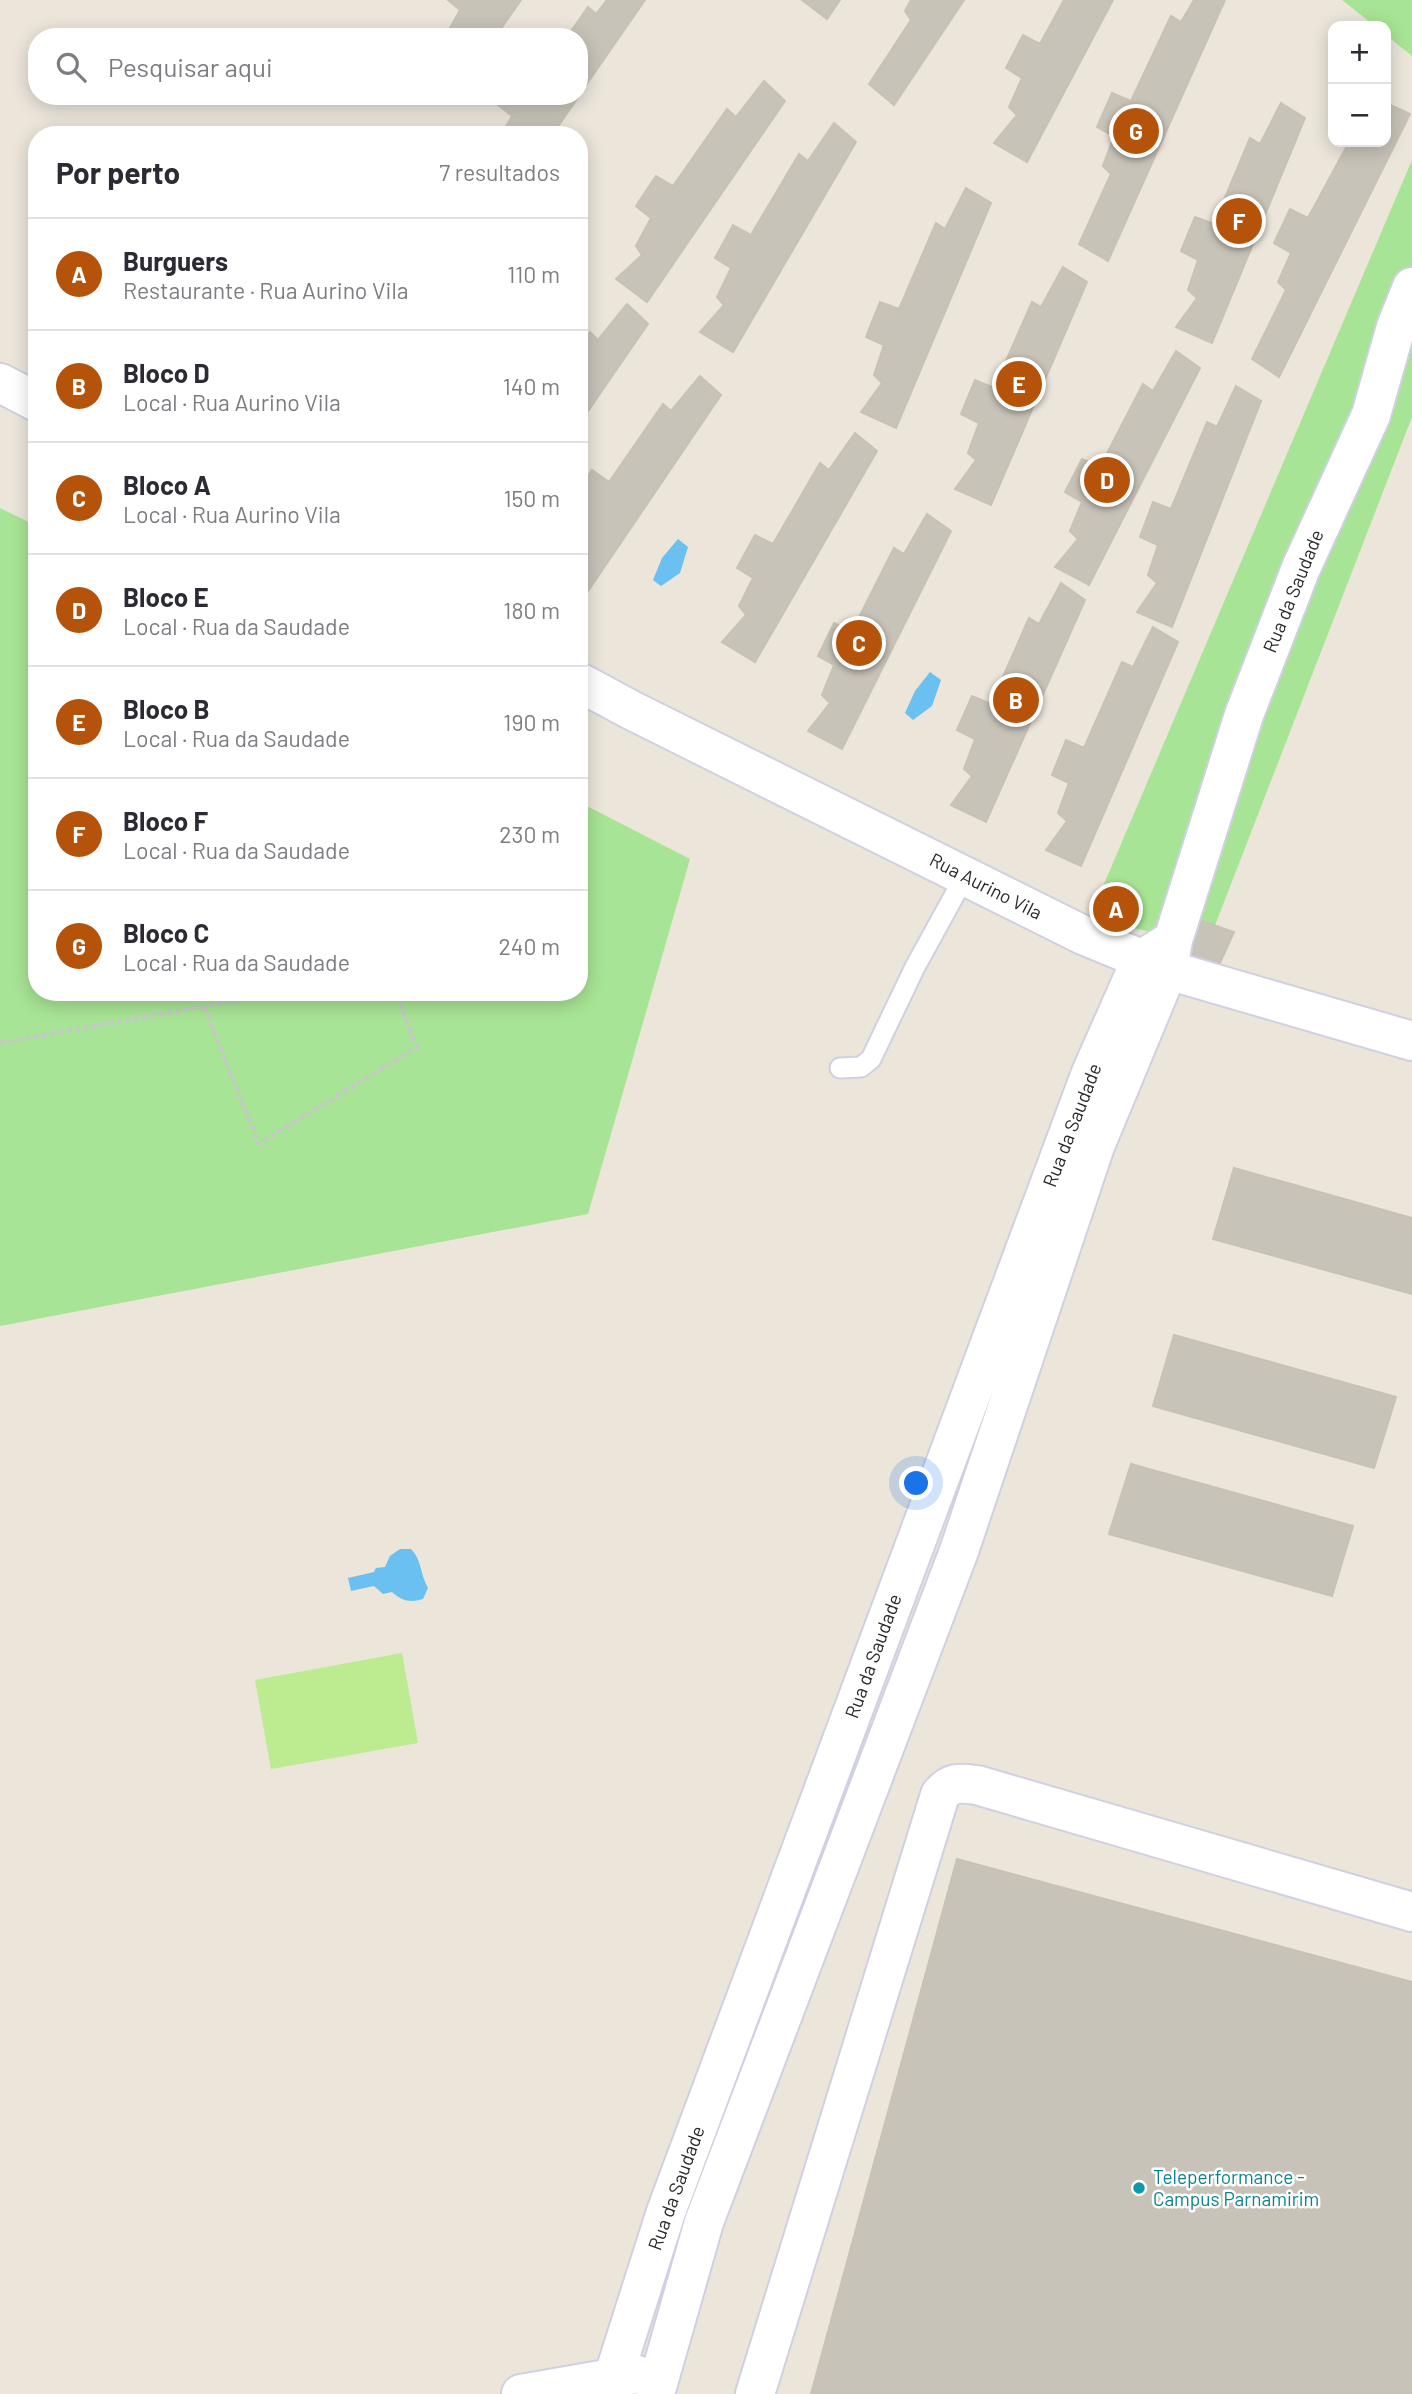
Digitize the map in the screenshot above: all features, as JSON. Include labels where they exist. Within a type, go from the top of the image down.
[{"type":"street","name":"Rua da Saudade","points":[[658,2382],[704,2222],[958,1550],[1244,715],[1301,568],[1371,415],[1396,327],[1412,287]]},
{"type":"street","points":[[0,383],[28,397]]},
{"type":"street","name":"Rua Aurino Vila","points":[[588,687],[1083,935],[1161,957],[1412,1041]]},
{"type":"street","name":"Rua da Saudade","points":[[610,2386],[680,2173],[1091,1073],[1161,957]]},
{"type":"street","points":[[755,2394],[940,1795],[947,1786],[959,1783],[977,1785],[1412,1912]]},
{"type":"street","points":[[521,2394],[658,2382]]},
{"type":"lane","points":[[840,1068],[861,1067],[871,1059],[915,967],[965,876]]},
{"type":"path","points":[[0,1043],[236,1001]]},
{"type":"path","points":[[204,1007],[259,1144],[417,1047],[399,1001]]},
{"type":"green space","points":[[1342,0],[1412,0],[1412,56],[1391,39],[1391,21],[1369,21]]},
{"type":"green space","points":[[1412,160],[1412,417],[1207,946],[1090,917]]},
{"type":"green space","points":[[0,508],[28,522],[28,1001],[588,1001],[588,807],[690,859],[588,1214],[0,1326]]},
{"type":"green space","points":[[402,1653],[418,1743],[271,1769],[255,1680]]},
{"type":"water","points":[[678,539],[688,547],[680,573],[661,586],[653,580],[662,558]]},
{"type":"water","points":[[930,672],[941,680],[932,706],[913,720],[905,713],[915,691]]},
{"type":"water","points":[[400,1549],[411,1549],[417,1558],[428,1588],[423,1599],[406,1600],[392,1592],[383,1594],[374,1586],[351,1591],[348,1578],[385,1567],[390,1556]]},
{"type":"building","points":[[448,0],[521,0],[501,28],[450,28],[460,10]]},
{"type":"building","points":[[607,0],[645,0],[588,82],[588,28],[573,28],[588,7],[596,14]]},
{"type":"building","points":[[802,0],[840,0],[827,19]]},
{"type":"building","points":[[911,0],[964,0],[894,105],[869,84],[911,20],[905,11]]},
{"type":"building","points":[[1064,0],[1113,0],[1027,162],[994,143],[1017,115],[1009,107],[1022,78],[1006,68],[1023,35],[1040,44]]},
{"type":"building","points":[[1194,0],[1225,0],[1108,261],[1079,244],[1111,174],[1103,166],[1114,136],[1097,127],[1112,93],[1131,101],[1171,16],[1181,22]]},
{"type":"building","points":[[764,81],[785,101],[647,302],[616,279],[642,255],[636,246],[651,218],[636,206],[656,176],[673,186],[727,109],[736,117]]},
{"type":"building","points":[[1281,103],[1305,118],[1212,343],[1176,327],[1197,298],[1188,290],[1198,260],[1181,251],[1195,217],[1214,224],[1250,138],[1260,144]]},
{"type":"building","points":[[498,105],[573,105],[558,126],[506,126],[512,116]]},
{"type":"building","points":[[1391,105],[1410,114],[1279,377],[1252,359],[1286,290],[1278,282],[1291,253],[1274,243],[1290,209],[1308,218],[1346,147],[1391,147]]},
{"type":"building","points":[[834,123],[856,142],[733,352],[700,332],[724,305],[717,297],[731,268],[715,258],[733,225],[751,235],[799,154],[808,161]]},
{"type":"building","points":[[966,188],[991,203],[896,428],[861,412],[882,383],[874,375],[884,345],[866,337],[880,302],[899,309],[936,223],[945,229]]},
{"type":"building","points":[[1063,267],[1087,282],[991,505],[955,489],[976,460],[968,453],[979,423],[961,414],[975,380],[994,388],[1032,302],[1041,307]]},
{"type":"building","points":[[627,304],[648,324],[588,411],[590,332],[598,340]]},
{"type":"building","points":[[1176,351],[1200,368],[1089,585],[1055,567],[1078,539],[1070,531],[1082,502],[1065,492],[1082,459],[1100,467],[1143,384],[1153,391]]},
{"type":"building","points":[[700,376],[721,395],[588,591],[588,476],[592,470],[609,482],[663,404],[671,411]]},
{"type":"building","points":[[1236,386],[1261,401],[1172,627],[1137,612],[1157,583],[1148,575],[1158,545],[1140,537],[1153,502],[1171,509],[1207,422],[1217,427]]},
{"type":"building","points":[[855,433],[877,451],[755,662],[722,642],[746,615],[739,606],[753,578],[737,568],[755,535],[773,544],[820,463],[829,470]]},
{"type":"building","points":[[927,514],[951,531],[842,749],[808,731],[830,703],[822,695],[834,665],[818,656],[834,623],[852,631],[894,548],[904,554]]},
{"type":"building","points":[[1061,583],[1085,600],[986,822],[951,805],[972,776],[964,769],[975,739],[957,730],[972,696],[991,704],[1029,618],[1039,624]]},
{"type":"building","points":[[1153,627],[1178,642],[1081,866],[1046,850],[1067,821],[1058,813],[1069,783],[1052,775],[1066,740],[1084,748],[1122,662],[1133,667]]},
{"type":"building","points":[[1202,921],[1234,932],[1219,965],[1188,955]]},
{"type":"building","points":[[1234,1168],[1412,1218],[1412,1294],[1213,1239]]},
{"type":"building","points":[[1174,1335],[1396,1397],[1374,1468],[1153,1406]]},
{"type":"building","points":[[1131,1464],[1353,1526],[1332,1596],[1109,1534]]},
{"type":"building","name":"Teleperformance - Campus Parnamirim","points":[[957,1859],[1412,1982],[1412,2394],[811,2394]]},
{"type":"place","name":"Bloco C","points":[[1136,131]]},
{"type":"place","name":"Bloco F","points":[[1239,221]]},
{"type":"place","name":"Bloco B","points":[[1019,384]]},
{"type":"place","name":"Bloco E","points":[[1107,480]]},
{"type":"place","name":"Bloco A","points":[[859,643]]},
{"type":"place","name":"Bloco D","points":[[1016,700]]},
{"type":"place","name":"Burguers","points":[[1116,909]]},
{"type":"place","name":"Teleperformance - Campus Parnamirim","points":[[1139,2188]]}]
